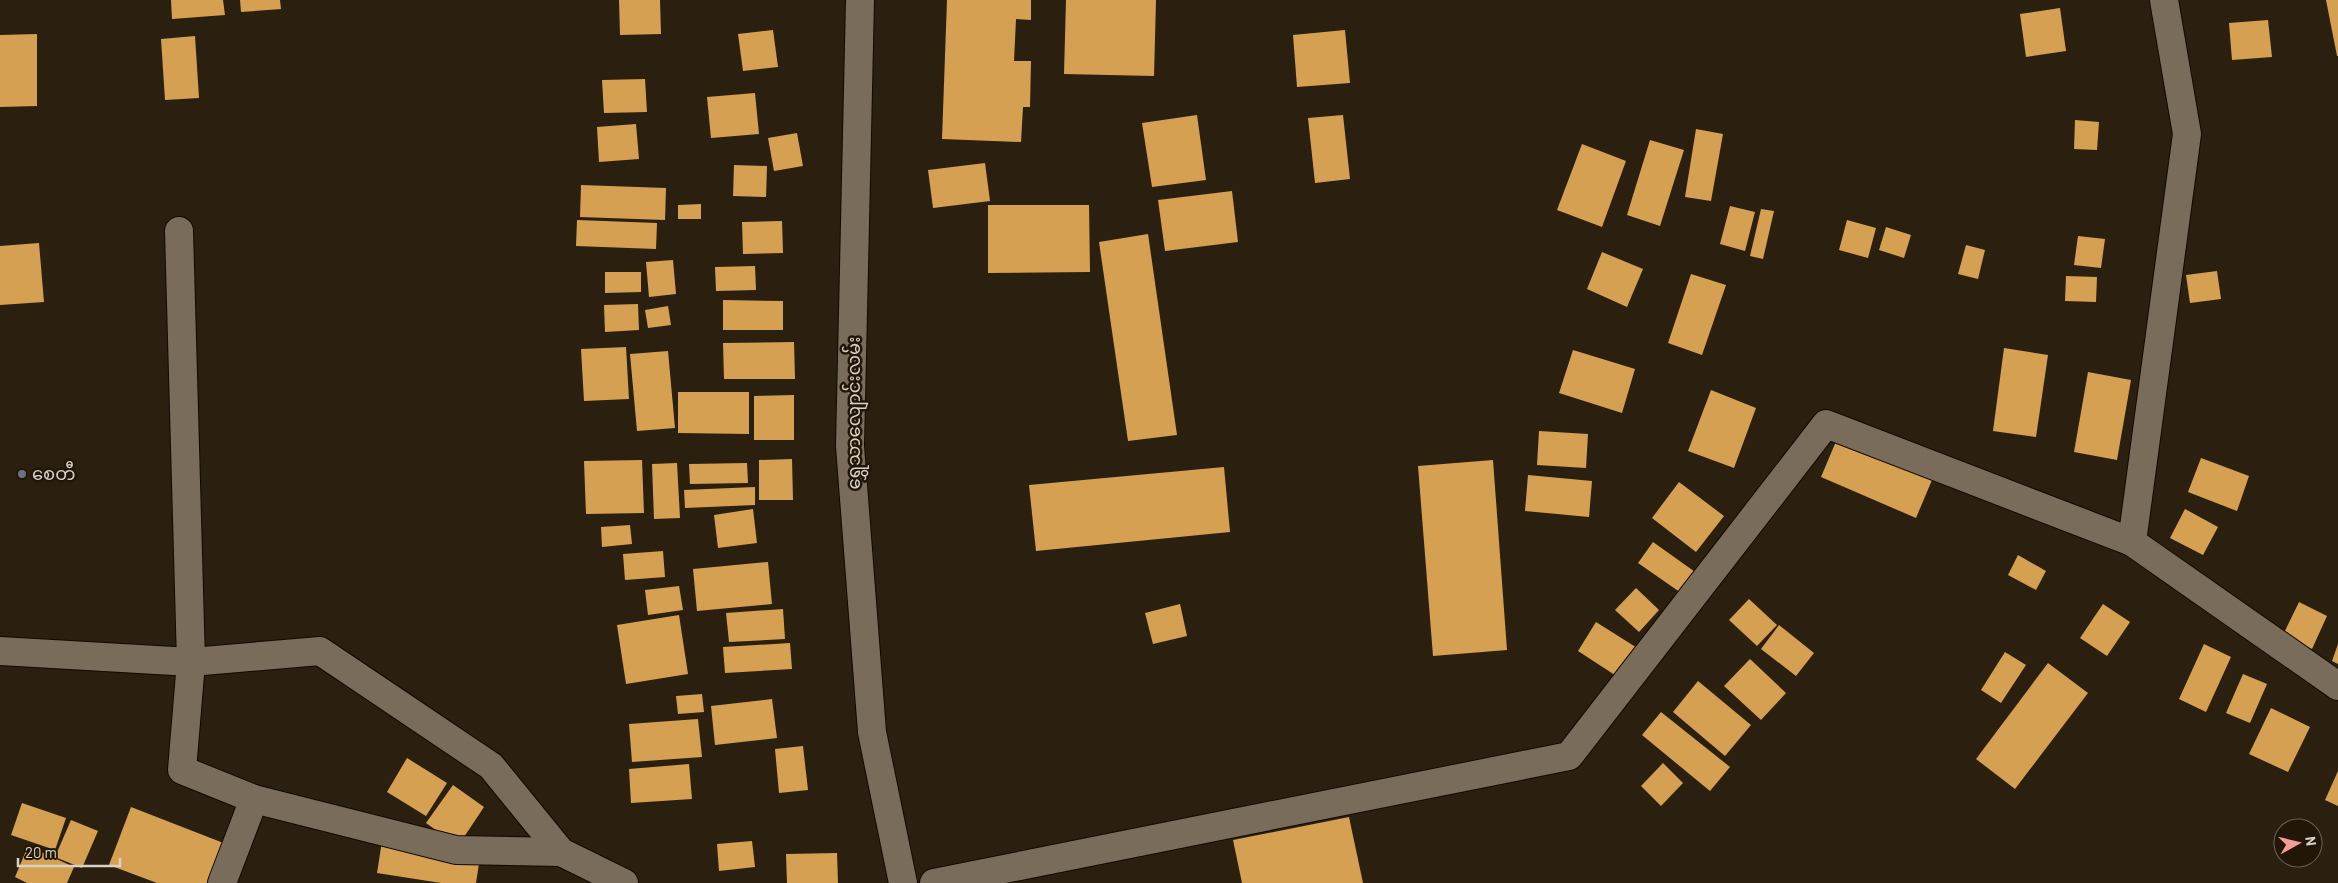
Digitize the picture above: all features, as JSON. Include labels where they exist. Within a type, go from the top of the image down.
[{"type":"street","name":"ရွှေသာလျောင်းလမ်း","points":[[860,0],[850,446],[872,732],[903,883]]},
{"type":"street","points":[[2132,542],[2187,134],[2164,0]]},
{"type":"street","points":[[179,231],[191,662],[182,770],[254,799],[456,850],[560,852],[624,883]]},
{"type":"street","points":[[934,883],[1569,756],[1826,424],[2132,542],[2338,686]]},
{"type":"street","points":[[0,651],[191,662],[320,651],[491,766],[560,852]]},
{"type":"street","points":[[222,883],[254,799]]},
{"type":"building","points":[[171,0],[223,0],[225,15],[172,19]]},
{"type":"building","points":[[240,0],[280,0],[281,9],[241,12]]},
{"type":"building","points":[[619,0],[660,0],[661,34],[620,35]]},
{"type":"building","points":[[947,0],[1031,0],[1031,20],[1016,19],[1014,61],[1031,61],[1030,107],[1023,107],[1021,142],[942,139]]},
{"type":"building","points":[[1066,0],[1156,0],[1154,76],[1064,74]]},
{"type":"building","points":[[2326,0],[2338,0],[2338,56],[2337,56]]},
{"type":"building","points":[[2060,8],[2066,51],[2026,57],[2020,14]]},
{"type":"building","points":[[2268,20],[2272,57],[2232,60],[2229,23]]},
{"type":"building","points":[[773,30],[778,67],[743,71],[738,34]]},
{"type":"building","points":[[1345,30],[1350,83],[1297,87],[1293,35]]},
{"type":"building","points":[[37,34],[37,106],[0,107],[0,35]]},
{"type":"building","points":[[195,36],[199,98],[165,100],[161,39]]},
{"type":"building","points":[[645,79],[647,112],[604,113],[602,80]]},
{"type":"building","points":[[755,93],[759,134],[711,138],[707,97]]},
{"type":"building","points":[[1197,115],[1206,180],[1152,187],[1142,123]]},
{"type":"building","points":[[1343,115],[1350,179],[1315,183],[1308,118]]},
{"type":"building","points":[[2075,120],[2099,122],[2097,150],[2074,149]]},
{"type":"building","points":[[636,124],[639,159],[599,162],[597,127]]},
{"type":"building","points":[[1696,129],[1723,134],[1711,201],[1685,197]]},
{"type":"building","points":[[797,133],[803,166],[774,171],[768,138]]},
{"type":"building","points":[[1650,140],[1684,150],[1660,226],[1627,215]]},
{"type":"building","points":[[1582,144],[1626,161],[1602,227],[1557,210]]},
{"type":"building","points":[[985,163],[990,201],[933,208],[928,170]]},
{"type":"building","points":[[734,165],[767,166],[766,197],[733,196]]},
{"type":"building","points":[[581,185],[666,188],[665,220],[580,217]]},
{"type":"building","points":[[1232,191],[1238,242],[1165,251],[1158,200]]},
{"type":"building","points":[[701,204],[701,219],[678,219],[678,205]]},
{"type":"building","points":[[988,205],[1089,205],[1090,272],[988,273]]},
{"type":"building","points":[[1730,206],[1755,212],[1745,251],[1720,244]]},
{"type":"building","points":[[1761,209],[1774,211],[1763,259],[1750,256]]},
{"type":"building","points":[[577,220],[657,223],[656,249],[576,246]]},
{"type":"building","points":[[1847,220],[1876,228],[1868,258],[1839,250]]},
{"type":"building","points":[[782,221],[783,253],[743,254],[742,222]]},
{"type":"building","points":[[1886,227],[1911,235],[1904,258],[1879,250]]},
{"type":"building","points":[[1148,234],[1177,435],[1128,441],[1099,242]]},
{"type":"building","points":[[2078,236],[2105,239],[2101,268],[2074,265]]},
{"type":"building","points":[[39,243],[44,302],[0,305],[0,246]]},
{"type":"building","points":[[1966,245],[1985,250],[1978,279],[1958,274]]},
{"type":"building","points":[[1602,252],[1643,269],[1627,307],[1587,289]]},
{"type":"building","points":[[673,260],[676,294],[649,297],[646,262]]},
{"type":"building","points":[[755,266],[756,290],[716,291],[715,267]]},
{"type":"building","points":[[2217,271],[2221,299],[2190,303],[2186,275]]},
{"type":"building","points":[[605,272],[641,272],[641,292],[605,293]]},
{"type":"building","points":[[1691,274],[1726,285],[1702,355],[1668,343]]},
{"type":"building","points":[[2066,276],[2097,277],[2096,302],[2065,301]]},
{"type":"building","points":[[723,300],[783,301],[783,330],[723,330]]},
{"type":"building","points":[[638,304],[639,330],[605,332],[604,305]]},
{"type":"building","points":[[668,306],[671,325],[648,328],[645,310]]},
{"type":"building","points":[[794,342],[795,379],[724,379],[723,343]]},
{"type":"building","points":[[626,347],[629,399],[584,401],[581,349]]},
{"type":"building","points":[[2004,348],[2048,355],[2036,437],[1993,431]]},
{"type":"building","points":[[1573,350],[1635,369],[1622,413],[1559,393]]},
{"type":"building","points":[[668,351],[675,428],[637,431],[630,354]]},
{"type":"building","points":[[2088,372],[2131,380],[2117,460],[2074,452]]},
{"type":"building","points":[[1711,390],[1756,408],[1734,468],[1688,451]]},
{"type":"building","points":[[678,392],[749,392],[749,434],[678,433]]},
{"type":"building","points":[[794,395],[794,440],[754,440],[754,396]]},
{"type":"building","points":[[1539,431],[1588,434],[1586,468],[1537,465]]},
{"type":"building","points":[[1837,439],[1932,480],[1916,518],[1821,477]]},
{"type":"building","points":[[2201,458],[2249,476],[2237,511],[2188,492]]},
{"type":"building","points":[[792,459],[793,500],[759,500],[759,460]]},
{"type":"building","points":[[642,460],[644,513],[586,514],[584,461]]},
{"type":"building","points":[[1493,460],[1507,650],[1433,656],[1418,466]]},
{"type":"building","points":[[677,463],[680,518],[654,519],[652,464]]},
{"type":"building","points":[[747,463],[748,483],[690,484],[689,464]]},
{"type":"building","points":[[1224,467],[1230,532],[1036,551],[1029,485]]},
{"type":"building","points":[[1528,475],[1592,481],[1589,517],[1525,511]]},
{"type":"building","points":[[1679,482],[1724,516],[1696,552],[1652,518]]},
{"type":"building","points":[[755,487],[755,505],[685,508],[684,490]]},
{"type":"building","points":[[753,509],[757,543],[718,548],[714,515]]},
{"type":"building","points":[[2185,509],[2218,527],[2203,555],[2170,538]]},
{"type":"building","points":[[630,525],[632,544],[602,547],[601,527]]},
{"type":"building","points":[[1653,542],[1698,574],[1684,595],[1638,563]]},
{"type":"building","points":[[663,551],[665,577],[625,580],[623,554]]},
{"type":"building","points":[[2018,555],[2046,571],[2036,590],[2008,575]]},
{"type":"building","points":[[768,562],[772,604],[697,611],[693,569]]},
{"type":"building","points":[[679,586],[683,610],[648,615],[645,590]]},
{"type":"building","points":[[1636,588],[1659,610],[1639,632],[1615,610]]},
{"type":"building","points":[[1749,599],[1777,625],[1757,646],[1729,620]]},
{"type":"building","points":[[2299,602],[2327,616],[2312,649],[2283,635]]},
{"type":"building","points":[[1180,604],[1187,636],[1153,644],[1145,613]]},
{"type":"building","points":[[2103,604],[2130,622],[2107,656],[2080,638]]},
{"type":"building","points":[[783,609],[785,639],[729,642],[726,613]]},
{"type":"building","points":[[679,615],[688,674],[626,684],[617,625]]},
{"type":"building","points":[[1596,622],[1642,651],[1624,681],[1578,651]]},
{"type":"building","points":[[1779,625],[1814,653],[1796,676],[1761,649]]},
{"type":"building","points":[[790,643],[792,669],[725,673],[723,647]]},
{"type":"building","points":[[2204,644],[2231,657],[2206,712],[2179,699]]},
{"type":"building","points":[[2338,644],[2338,664],[2332,661]]},
{"type":"building","points":[[2005,652],[2026,665],[2001,703],[1981,690]]},
{"type":"building","points":[[1750,659],[1786,693],[1761,720],[1724,686]]},
{"type":"building","points":[[2048,663],[2088,693],[2015,789],[1976,759]]},
{"type":"building","points":[[2243,674],[2267,684],[2250,723],[2226,713]]},
{"type":"building","points":[[1698,681],[1751,725],[1725,756],[1673,712]]},
{"type":"building","points":[[702,694],[704,712],[678,714],[676,696]]},
{"type":"building","points":[[772,699],[777,738],[715,745],[711,706]]},
{"type":"building","points":[[2271,708],[2310,727],[2288,772],[2249,754]]},
{"type":"building","points":[[1661,712],[1730,767],[1710,791],[1642,735]]},
{"type":"building","points":[[698,719],[702,757],[632,762],[629,724]]},
{"type":"building","points":[[803,746],[808,790],[779,793],[775,749]]},
{"type":"building","points":[[407,758],[447,783],[426,816],[387,792]]},
{"type":"building","points":[[1663,763],[1683,783],[1661,806],[1641,786]]},
{"type":"building","points":[[689,764],[692,799],[631,803],[629,769]]},
{"type":"building","points":[[2338,771],[2338,806],[2325,800]]},
{"type":"building","points":[[453,785],[484,807],[458,846],[426,823]]},
{"type":"building","points":[[22,803],[66,818],[55,850],[11,835]]},
{"type":"building","points":[[131,807],[226,844],[212,883],[157,883],[109,865]]},
{"type":"building","points":[[1349,817],[1363,883],[1242,883],[1233,840]]},
{"type":"building","points":[[71,820],[98,831],[82,868],[55,857]]},
{"type":"building","points":[[382,841],[480,857],[476,883],[441,883],[377,873]]},
{"type":"building","points":[[752,841],[755,867],[719,871],[717,844]]},
{"type":"building","points":[[28,846],[74,867],[67,883],[27,883],[15,877]]},
{"type":"building","points":[[837,853],[838,883],[787,883],[786,854]]},
{"type":"place","name":"စေတီ","points":[[22,474]]}]
